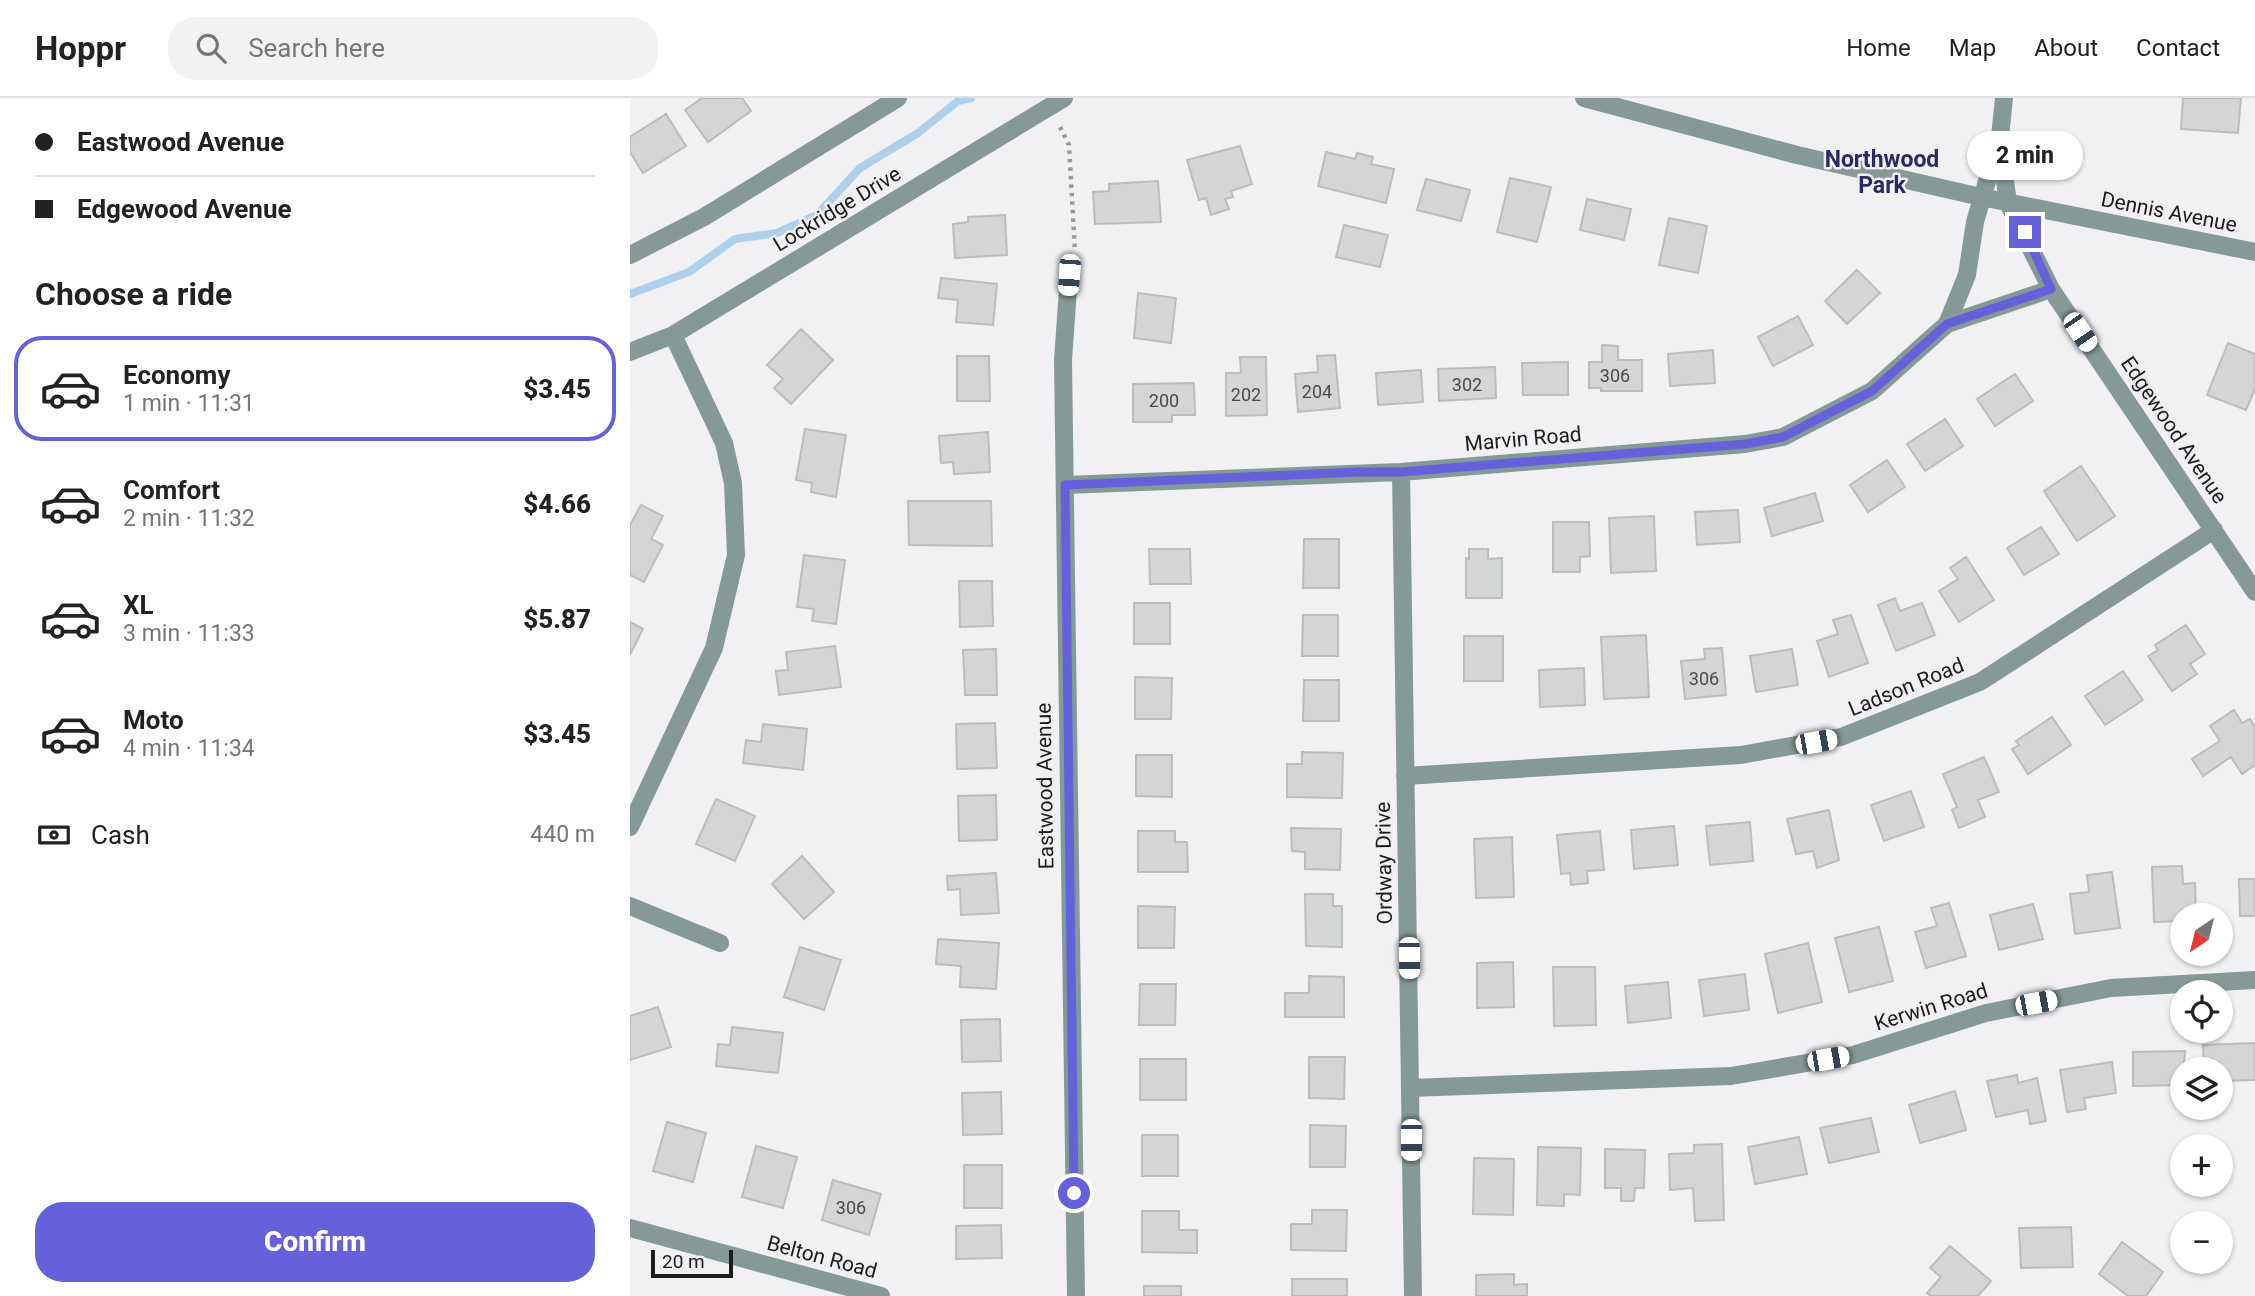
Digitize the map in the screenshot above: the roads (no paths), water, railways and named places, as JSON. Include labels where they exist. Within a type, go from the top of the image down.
[{"type":"street","points":[[630,255],[704,216],[898,98]]},
{"type":"street","name":"Lockridge Drive","points":[[630,352],[673,335],[1064,98]]},
{"type":"street","name":"Dennis Avenue","points":[[1584,98],[1797,155],[2008,203],[2255,252]]},
{"type":"street","name":"Edgewood Avenue","points":[[1981,197],[2000,137],[2004,98]]},
{"type":"street","name":"Edgewood Avenue","points":[[2000,137],[2008,203],[2051,289],[2255,593]]},
{"type":"street","name":"Marvin Road","points":[[1947,324],[1967,275],[1981,197]]},
{"type":"street","name":"Eastwood Avenue","points":[[1069,275],[1063,360],[1076,1296]]},
{"type":"street","name":"Marvin Road","points":[[1065,485],[1401,472],[1745,444],[1783,437],[1872,391],[1947,324],[2051,289]]},
{"type":"street","points":[[630,827],[714,648],[736,555],[733,483],[724,443],[673,335]]},
{"type":"street","name":"Ordway Drive","points":[[1401,472],[1413,1296]]},
{"type":"street","name":"Ladson Road","points":[[1405,776],[1741,755],[1841,737],[1980,682],[2214,530]]},
{"type":"street","points":[[630,906],[719,943]]},
{"type":"street","name":"Kerwin Road","points":[[1411,1088],[1731,1076],[1853,1055],[1986,1013],[2111,988],[2255,980]]},
{"type":"street","name":"Belton Road","points":[[630,1228],[881,1296]]},
{"type":"waterway","points":[[630,294],[689,272],[735,239],[777,233],[817,215],[860,168],[918,133],[958,101],[971,98]]},
{"type":"district","name":"Northwood Park","points":[[1882,172]]}]
